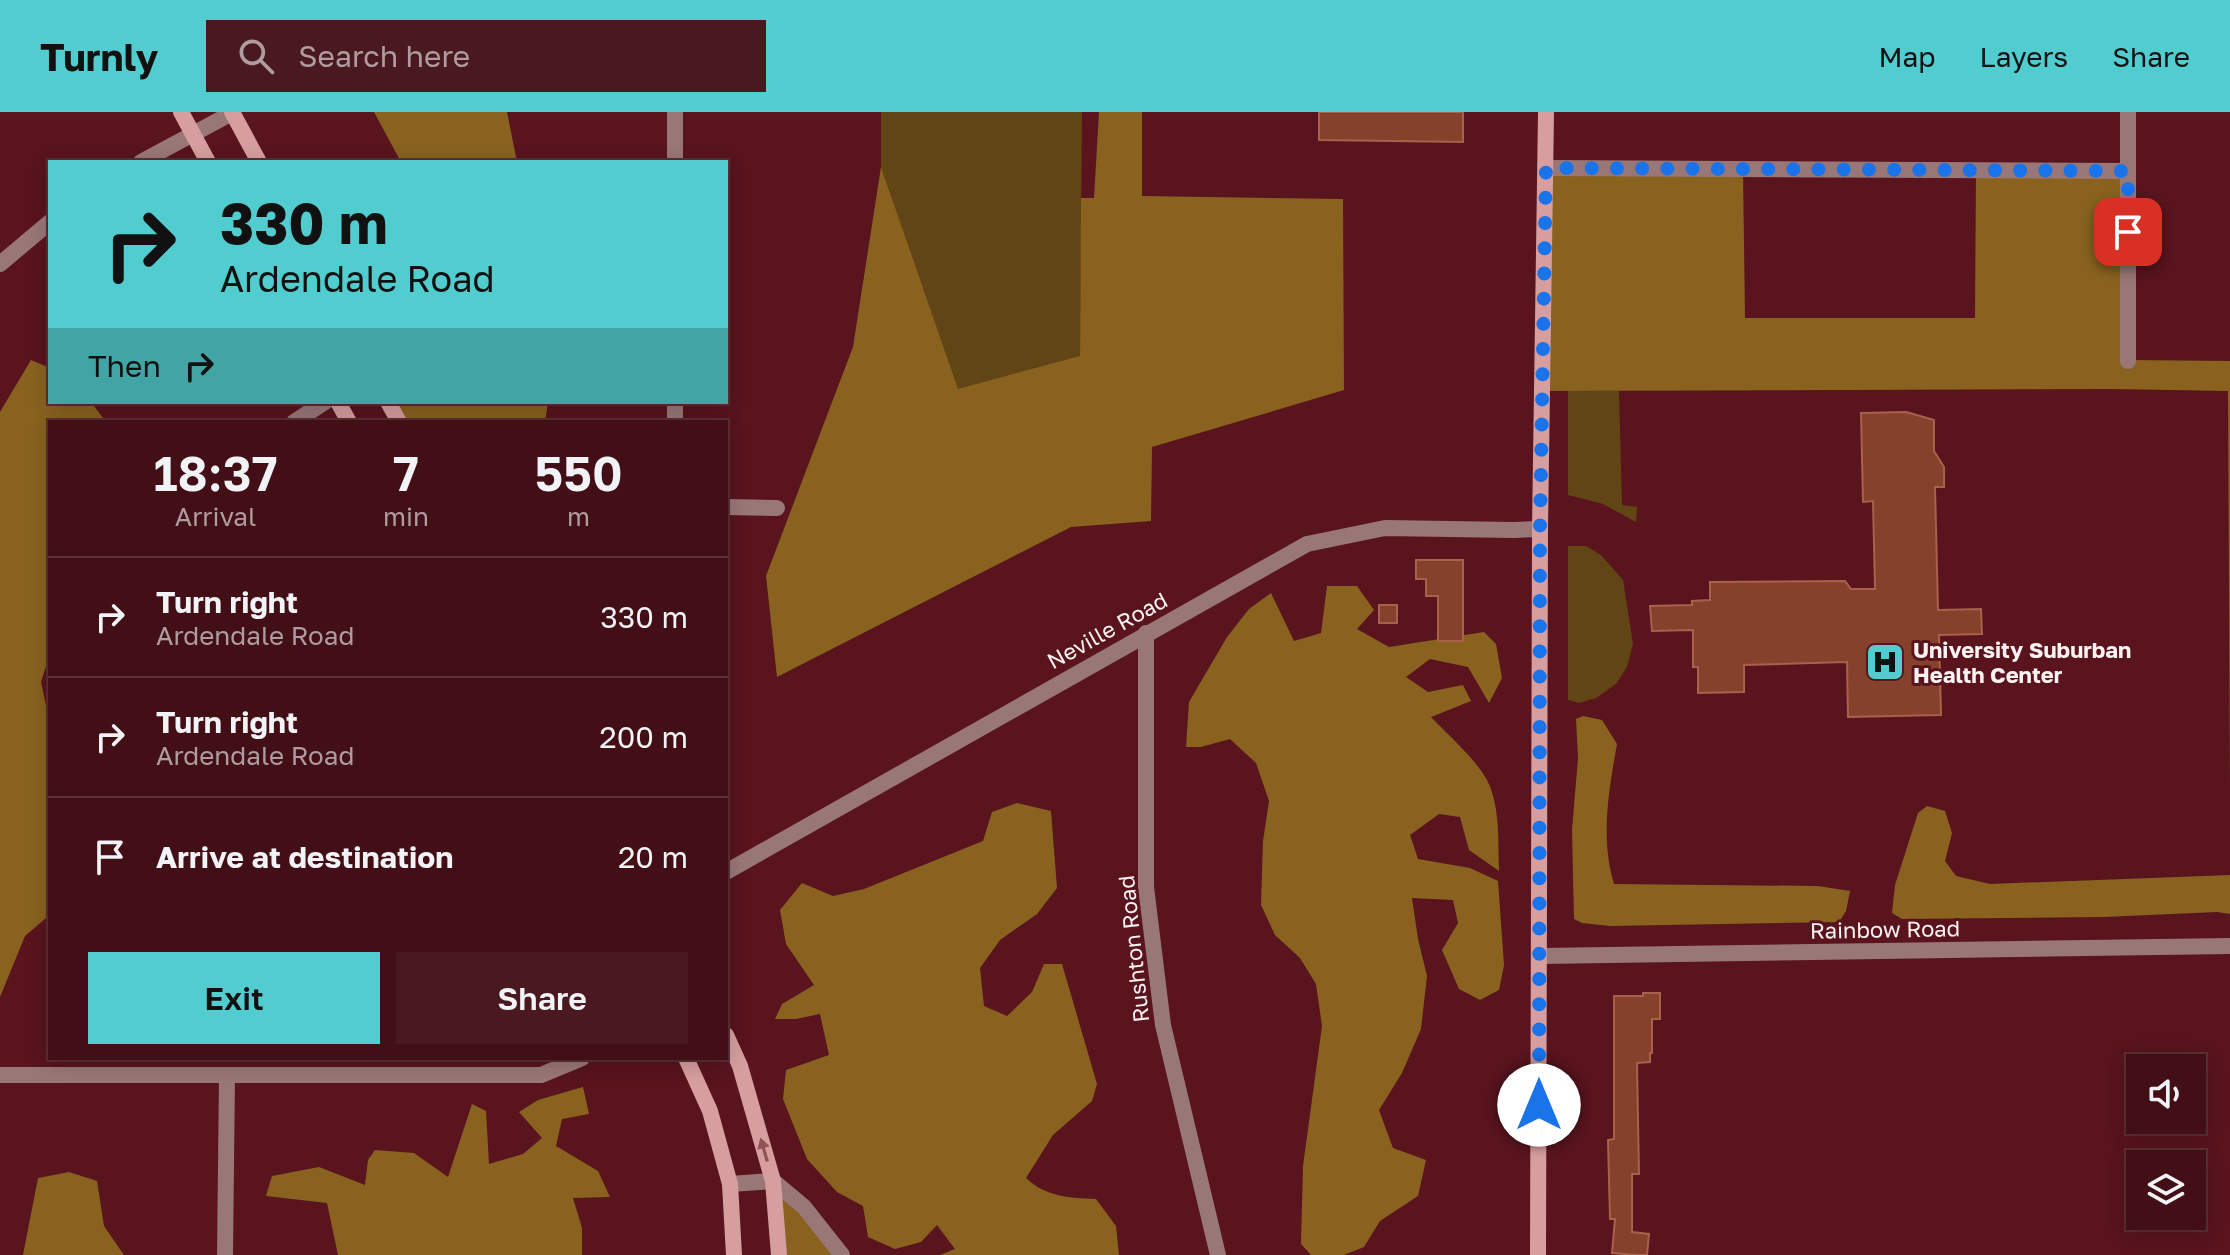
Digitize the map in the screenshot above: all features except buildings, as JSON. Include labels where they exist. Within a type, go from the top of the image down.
[{"type":"main road","points":[[181,112],[207,160]]},
{"type":"main road","points":[[232,112],[258,160]]},
{"type":"main road","points":[[1538,1255],[1540,529],[1546,112]]},
{"type":"main road","points":[[728,1039],[740,1066],[773,1181],[779,1255]]},
{"type":"main road","points":[[687,1060],[710,1111],[730,1184],[734,1255]]},
{"type":"street","points":[[145,160],[232,112]]},
{"type":"street","points":[[675,112],[675,160]]},
{"type":"street","points":[[2128,112],[2128,361]]},
{"type":"street","points":[[1546,168],[2128,171]]},
{"type":"street","points":[[0,264],[48,224]]},
{"type":"street","points":[[297,420],[322,404]]},
{"type":"street","points":[[728,507],[777,508]]},
{"type":"street","name":"Neville Road","points":[[728,871],[1307,544],[1385,528],[1540,529]]},
{"type":"street","name":"Rushton Road","points":[[1146,633],[1146,887],[1163,1025],[1218,1255]]},
{"type":"street","name":"Rainbow Road","points":[[1540,956],[2230,946]]},
{"type":"street","points":[[0,1075],[541,1075],[577,1060]]},
{"type":"street","points":[[225,1255],[227,1075]]},
{"type":"street","points":[[730,1184],[773,1181],[804,1207],[842,1255]]},
{"type":"shaded area","points":[[374,112],[507,112],[517,160],[400,160]]},
{"type":"shaded area","points":[[881,112],[1082,112],[1080,357],[957,390],[881,167]]},
{"type":"shaded area","points":[[1099,112],[1142,112],[1142,196],[1343,199],[1344,390],[1152,447],[1151,521],[1071,527],[777,677],[766,576],[853,347],[881,167],[958,389],[1080,356],[1081,198],[1094,198]]},
{"type":"shaded area","points":[[1546,168],[1743,169],[1745,318],[1975,318],[1976,170],[2128,171],[2128,360],[2230,361],[2230,788],[2228,391],[1542,391]]},
{"type":"shaded area","points":[[31,360],[48,367],[48,404],[92,404],[104,420],[48,420],[48,660],[41,682],[48,715],[48,918],[25,936],[0,997],[0,412]]},
{"type":"shaded area","points":[[1568,391],[1619,391],[1622,505],[1637,507],[1636,522],[1603,504],[1568,495]]},
{"type":"shaded area","points":[[389,404],[548,404],[545,420],[398,420]]},
{"type":"shaded area","points":[[1568,546],[1586,546],[1601,555],[1623,580],[1633,644],[1627,667],[1616,684],[1596,698],[1579,703],[1568,700]]},
{"type":"shaded area","points":[[1327,586],[1357,586],[1374,610],[1357,629],[1389,647],[1484,632],[1496,644],[1502,678],[1489,703],[1468,667],[1430,659],[1406,677],[1428,692],[1463,685],[1471,701],[1431,717],[1473,761],[1491,789],[1497,819],[1499,871],[1469,850],[1460,817],[1439,814],[1410,835],[1418,859],[1470,868],[1498,881],[1504,965],[1499,990],[1480,1000],[1459,989],[1442,950],[1458,923],[1453,900],[1412,898],[1427,976],[1421,1029],[1402,1073],[1379,1110],[1393,1148],[1426,1160],[1418,1196],[1380,1221],[1364,1247],[1344,1255],[1311,1255],[1301,1244],[1303,1166],[1322,1026],[1316,984],[1300,958],[1275,935],[1261,905],[1263,841],[1269,801],[1256,763],[1230,739],[1201,747],[1186,747],[1189,702],[1227,637],[1249,609],[1271,593],[1294,641],[1321,633]]},
{"type":"shaded area","points":[[1583,716],[1602,720],[1617,744],[1607,831],[1614,884],[1818,886],[1850,891],[1846,911],[1839,922],[1610,926],[1574,919],[1572,830],[1578,758],[1576,719]]},
{"type":"shaded area","points":[[1017,803],[1051,811],[1057,888],[1037,914],[1000,940],[980,968],[984,1006],[1007,1016],[1032,992],[1044,964],[1062,964],[1097,1084],[1092,1101],[1053,1135],[1026,1178],[1050,1193],[1096,1199],[1116,1226],[1119,1255],[940,1255],[955,1249],[937,1225],[921,1242],[895,1249],[868,1237],[863,1206],[837,1192],[807,1159],[783,1099],[786,1070],[829,1055],[820,1014],[775,1019],[782,1004],[814,985],[786,944],[780,910],[802,883],[833,896],[864,889],[983,841],[992,812]]},
{"type":"shaded area","points":[[1927,806],[1945,811],[1952,833],[1945,861],[1956,876],[1990,884],[2230,875],[2230,914],[1902,919],[1892,913],[1895,885],[1918,813]]},
{"type":"shaded area","points":[[583,1087],[589,1114],[562,1119],[556,1146],[598,1171],[610,1197],[573,1198],[582,1228],[582,1255],[338,1255],[327,1203],[266,1196],[272,1176],[319,1167],[365,1185],[368,1160],[375,1150],[414,1153],[448,1177],[472,1104],[486,1111],[489,1164],[523,1154],[542,1138],[519,1112],[538,1100]]},
{"type":"shaded area","points":[[69,1172],[97,1181],[104,1226],[124,1255],[23,1255],[38,1178]]},
{"type":"shaded area","points":[[773,1181],[842,1255],[779,1255]]},
{"type":"place","name":"University Suburban Health Center","points":[[1885,662]]},
{"type":"route","points":[[1539,1105],[1540,529],[1546,168],[2128,171],[2128,232]]}]
